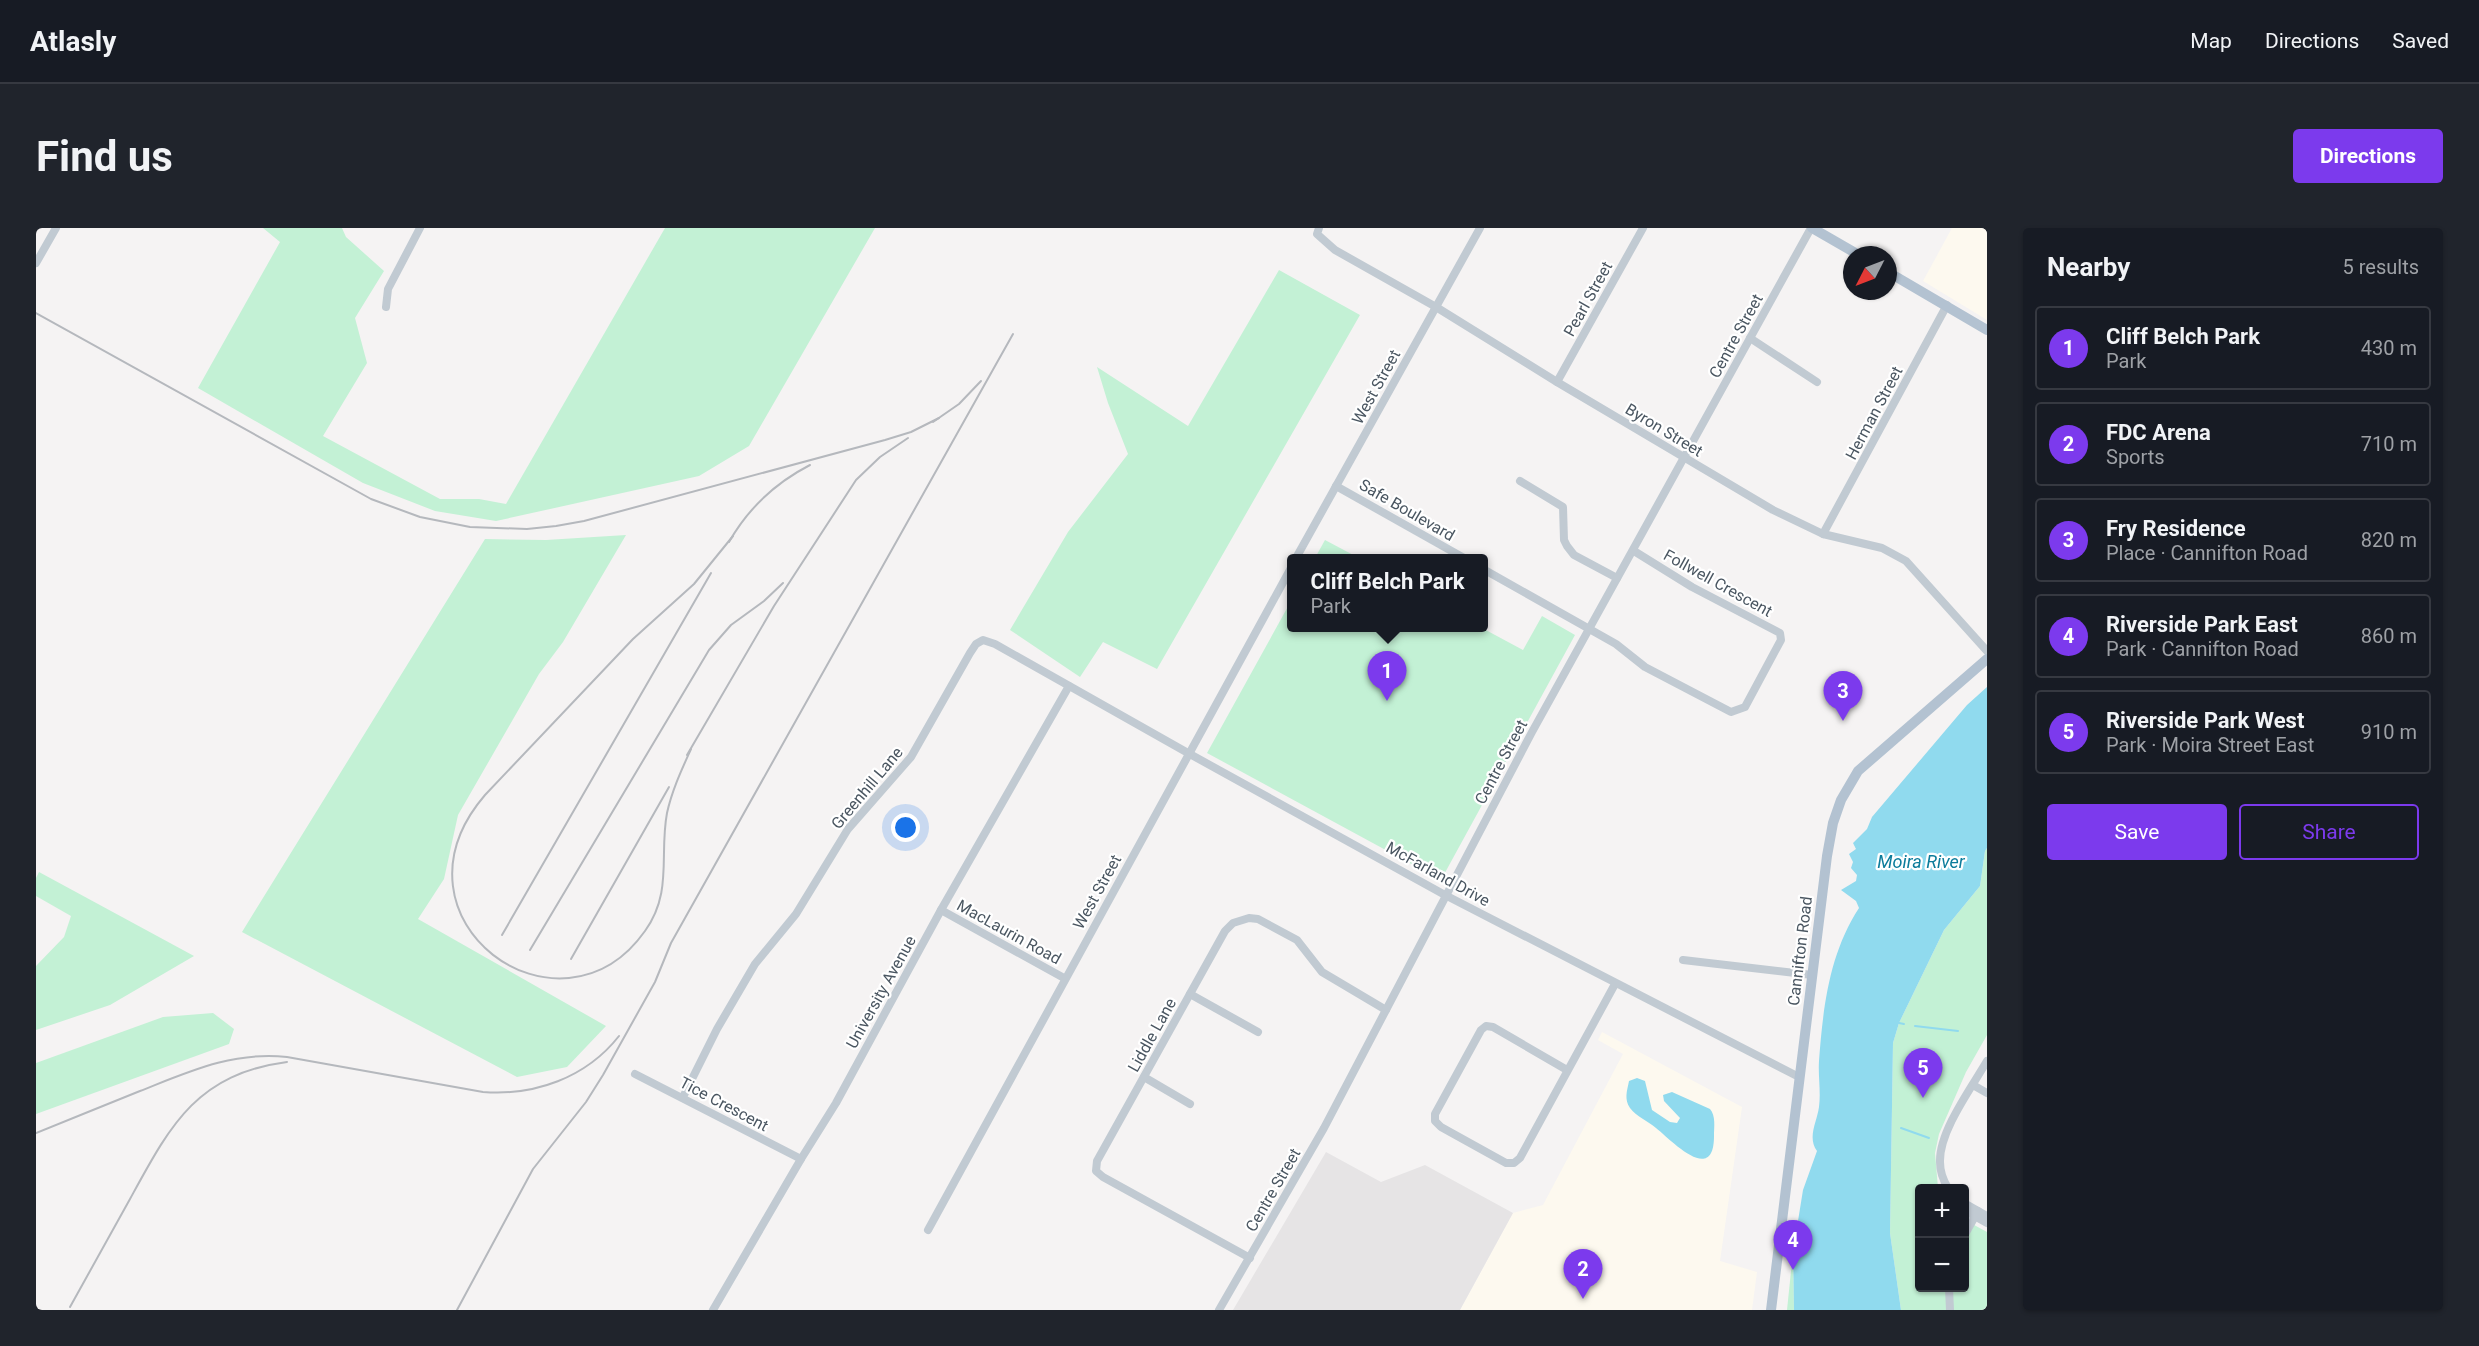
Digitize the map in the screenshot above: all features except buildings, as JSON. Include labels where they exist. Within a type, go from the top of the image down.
[{"type":"main road","points":[[1811,228],[1843,246]]},
{"type":"main road","points":[[1897,277],[1987,330]]},
{"type":"main road","name":"Cannifton Road","points":[[1771,1310],[1833,823],[1841,800],[1858,771],[1987,659]]},
{"type":"street","points":[[36,263],[56,228]]},
{"type":"street","points":[[386,307],[388,289],[420,228]]},
{"type":"street","name":"West Street","points":[[1298,554],[1480,228]]},
{"type":"street","name":"Pearl Street","points":[[1557,382],[1643,228]]},
{"type":"street","name":"Centre Street","points":[[1219,1310],[1324,1128],[1445,895],[1811,228]]},
{"type":"street","name":"Byron Street","points":[[1318,231],[1335,250],[1436,307],[1557,382],[1773,510],[1823,534],[1882,548],[1906,561],[1987,651]]},
{"type":"street","name":"Herman Street","points":[[1823,534],[1947,305]]},
{"type":"street","points":[[1750,338],[1817,382]]},
{"type":"street","points":[[1520,481],[1563,507],[1564,540],[1574,555],[1617,579]]},
{"type":"street","name":"Safe Boulevard","points":[[1336,486],[1457,554]]},
{"type":"street","name":"Follwell Crescent","points":[[1590,630],[1624,650],[1645,667],[1731,712],[1745,707],[1781,640],[1780,633],[1692,587],[1634,551]]},
{"type":"street","points":[[1488,572],[1590,630]]},
{"type":"street","name":"West Street","points":[[928,1230],[1064,978],[1287,575]]},
{"type":"street","name":"Greenhill Lane","points":[[683,1097],[717,1029],[754,964],[796,914],[848,829],[911,757],[976,644],[983,640],[995,644],[1069,686]]},
{"type":"street","name":"McFarland Drive","points":[[1069,686],[1445,895],[1799,1077]]},
{"type":"street","name":"University Avenue","points":[[713,1310],[801,1159],[837,1103],[941,910],[1069,686]]},
{"type":"street","name":"MacLaurin Road","points":[[941,910],[1064,978]]},
{"type":"street","name":"Liddle Lane","points":[[1250,1258],[1103,1177],[1096,1171],[1096,1161],[1225,931],[1233,924],[1249,918],[1258,919],[1297,940],[1322,972],[1386,1010]]},
{"type":"street","points":[[1683,960],[1812,975]]},
{"type":"street","points":[[1567,1070],[1486,1026],[1480,1030],[1435,1114],[1435,1121],[1440,1127],[1506,1163],[1514,1163],[1520,1158],[1615,984]]},
{"type":"street","points":[[1190,994],[1258,1032]]},
{"type":"street","points":[[1946,1184],[1941,1176],[1940,1161],[1946,1133],[1987,1061]]},
{"type":"street","name":"Tice Crescent","points":[[635,1074],[801,1159]]},
{"type":"street","points":[[1144,1077],[1190,1104]]},
{"type":"street","points":[[1973,1085],[1987,1093]]},
{"type":"street","points":[[1969,1207],[1987,1223]]},
{"type":"street","points":[[1969,1211],[1987,1216]]},
{"type":"street","points":[[1969,1228],[1976,1214]]},
{"type":"street","points":[[1949,1292],[1950,1310]]},
{"type":"shaded area","points":[[1952,228],[1987,228],[1987,320],[1923,281]]},
{"type":"shaded area","points":[[1602,1032],[1742,1107],[1720,1261],[1757,1272],[1752,1310],[1460,1310],[1513,1213],[1543,1205],[1623,1054],[1598,1040]]},
{"type":"shaded area","points":[[1326,1152],[1381,1182],[1425,1165],[1513,1213],[1460,1310],[1233,1310]]},
{"type":"green space","points":[[263,228],[342,228],[346,237],[384,271],[355,318],[367,363],[323,436],[440,499],[479,499],[506,504],[665,228],[875,228],[749,446],[699,476],[496,521],[435,511],[363,483],[198,388],[280,242]]},
{"type":"green space","points":[[1279,270],[1360,315],[1157,669],[1103,642],[1080,677],[1010,630],[1068,532],[1128,454],[1097,367],[1188,426]]},
{"type":"green space","points":[[626,535],[563,642],[539,674],[458,815],[444,879],[418,919],[606,1026],[567,1067],[517,1077],[242,932],[485,539],[546,540]]},
{"type":"green space","points":[[1325,540],[1351,554],[1317,554]]},
{"type":"green space","points":[[1287,608],[1287,632],[1488,631],[1523,650],[1542,616],[1575,635],[1441,880],[1207,753]]},
{"type":"green space","points":[[1987,848],[1987,1035],[1966,1072],[1939,1134],[1935,1153],[1938,1184],[1915,1184],[1915,1292],[1969,1292],[1969,1222],[1987,1232],[1987,1310],[1901,1310],[1890,1233],[1893,1043],[1899,1023],[1944,930],[1980,886]]},
{"type":"green space","points":[[39,872],[194,956],[110,1005],[36,1030],[36,966],[64,937],[71,916],[36,896],[36,878]]},
{"type":"green space","points":[[213,1013],[234,1029],[229,1044],[36,1114],[36,1063],[163,1017]]},
{"type":"green space","points":[[1793,1252],[1794,1310],[1787,1310]]},
{"type":"water","name":"Moira River","points":[[1987,687],[1987,848],[1980,886],[1944,930],[1899,1023],[1893,1043],[1890,1233],[1901,1310],[1794,1310],[1793,1252],[1803,1190],[1817,1151],[1813,1135],[1819,1107],[1819,1061],[1829,982],[1841,944],[1859,908],[1856,901],[1841,890],[1856,881],[1857,875],[1851,868],[1853,862],[1849,854],[1856,849],[1853,843],[1867,829],[1872,817],[1967,705]]},
{"type":"water","points":[[1637,1078],[1645,1081],[1652,1110],[1670,1122],[1677,1123],[1680,1118],[1664,1101],[1663,1095],[1672,1092],[1710,1109],[1714,1118],[1714,1136],[1712,1151],[1707,1158],[1700,1159],[1681,1149],[1630,1108],[1627,1098],[1629,1081]]},
{"type":"waterway","points":[[1899,1023],[1904,1024]]},
{"type":"waterway","points":[[1915,1026],[1958,1031]]},
{"type":"waterway","points":[[1901,1128],[1929,1138]]},
{"type":"railway","points":[[36,313],[371,499],[420,517],[470,527],[527,529],[584,521],[885,440],[911,432],[939,418]]},
{"type":"railway","points":[[457,1310],[533,1169],[586,1102],[603,1075],[655,982],[671,943],[1013,334]]},
{"type":"railway","points":[[933,422],[959,404],[981,381]]},
{"type":"railway","points":[[687,755],[774,606],[856,480],[880,457],[908,438]]},
{"type":"railway","points":[[729,542],[745,518],[764,497],[785,480],[810,465]]},
{"type":"railway","points":[[691,749],[669,804],[665,829],[662,888],[654,916],[645,931],[609,965],[569,978],[529,974],[493,955],[466,925],[453,886],[458,842],[485,795],[633,639],[694,584],[733,536]]},
{"type":"railway","points":[[502,935],[711,573]]},
{"type":"railway","points":[[530,950],[709,650],[731,625],[764,601],[783,583]]},
{"type":"railway","points":[[571,959],[669,787]]},
{"type":"railway","points":[[36,1133],[176,1077],[229,1060],[267,1056],[287,1057],[483,1092],[521,1091],[540,1087],[575,1073],[606,1051],[619,1036]]},
{"type":"railway","points":[[70,1307],[144,1173],[173,1127],[189,1108],[208,1091],[230,1078],[256,1068],[287,1062]]},
{"type":"place","name":"Cliff Belch Park","points":[[1387,701]]},
{"type":"place","name":"Fry Residence","points":[[1843,721]]},
{"type":"place","name":"Riverside Park West","points":[[1923,1098]]},
{"type":"place","name":"Riverside Park East","points":[[1793,1270]]},
{"type":"place","name":"FDC Arena","points":[[1583,1299]]}]
